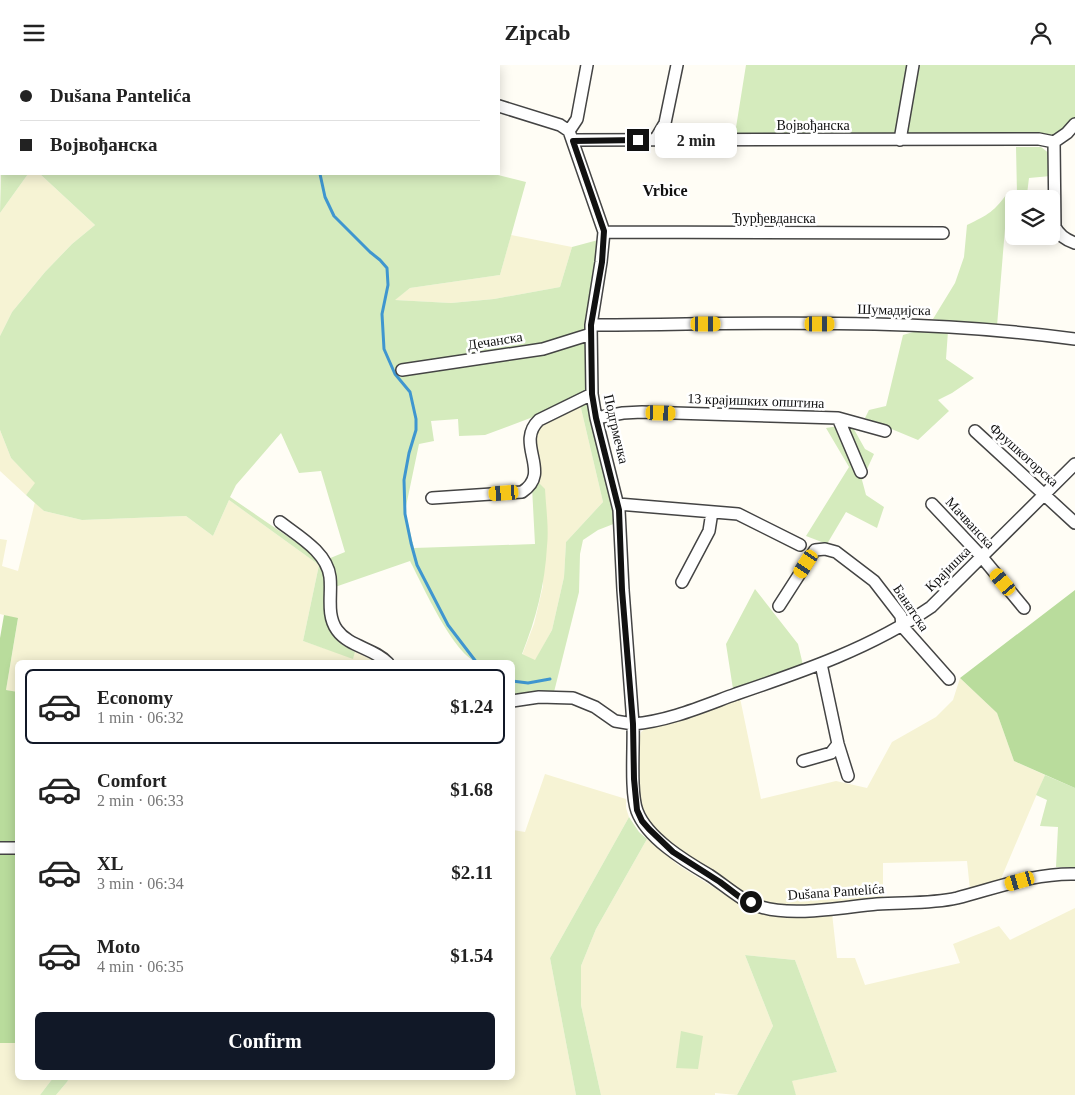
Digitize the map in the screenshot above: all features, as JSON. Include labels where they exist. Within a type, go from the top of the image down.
[{"type":"street","points":[[500,106],[560,125],[571,135],[577,119],[587,65]]},
{"type":"street","points":[[655,140],[665,123],[677,65]]},
{"type":"street","points":[[900,140],[913,65]]},
{"type":"street","points":[[1075,124],[1067,133],[1054,141],[1055,227],[1057,232],[1064,238],[1075,243]]},
{"type":"street","name":"Војвођанска","points":[[571,135],[655,140],[1039,139],[1054,141]]},
{"type":"street","name":"Подгрмечка","points":[[571,135],[604,231],[602,262],[591,329],[592,394],[596,418],[618,504],[622,590],[633,724]]},
{"type":"street","name":"Ђурђевданска","points":[[604,231],[943,233]]},
{"type":"street","name":"Шумадијска","points":[[591,329],[896,324],[953,327],[1075,339]]},
{"type":"street","name":"Дечанска","points":[[402,370],[543,349],[591,329]]},
{"type":"street","points":[[432,498],[522,492],[529,487],[535,475],[530,434],[533,426],[539,420],[592,394]]},
{"type":"street","name":"13 крајишких општина","points":[[596,418],[642,412],[838,418],[885,431]]},
{"type":"street","points":[[838,418],[861,472]]},
{"type":"street","name":"Фрушкогорска","points":[[975,431],[1075,523]]},
{"type":"street","name":"Крајишка","points":[[633,724],[648,723],[685,712],[821,664],[871,643],[902,626],[931,607],[1075,464]]},
{"type":"street","points":[[618,504],[738,514],[800,545]]},
{"type":"street","name":"Мачванска","points":[[932,504],[981,557],[1024,608]]},
{"type":"street","points":[[682,582],[708,531],[712,512]]},
{"type":"street","points":[[280,522],[316,550],[326,565],[330,576],[331,616],[336,629],[350,641],[381,655],[385,660]]},
{"type":"street","name":"Банатска","points":[[779,606],[815,550],[825,549],[836,553],[874,581],[901,616],[902,626],[949,679]]},
{"type":"street","points":[[821,664],[838,744],[848,776]]},
{"type":"street","points":[[515,701],[539,697],[573,698],[595,707],[615,721],[633,724]]},
{"type":"street","name":"Dušana Pantelića","points":[[633,724],[634,797],[642,821],[673,852],[741,898],[761,907],[782,911],[930,902],[954,898],[1040,876],[1075,874]]},
{"type":"street","points":[[803,761],[831,753],[838,744]]},
{"type":"street","points":[[0,848],[15,848]]},
{"type":"shaded area","points":[[27,175],[41,175],[95,225],[72,244],[45,272],[12,312],[0,336],[0,213]]},
{"type":"shaded area","points":[[511,235],[572,247],[560,287],[494,299],[451,303],[394,300],[410,288],[500,275]]},
{"type":"shaded area","points":[[580,404],[603,502],[566,542],[564,577],[552,630],[535,661],[522,655],[534,624],[543,586],[533,445],[539,422]]},
{"type":"shaded area","points":[[0,430],[11,458],[36,483],[26,495],[0,471]]},
{"type":"shaded area","points":[[229,500],[319,565],[303,641],[353,658],[355,652],[373,660],[15,660],[15,692],[6,690],[18,619],[0,614],[0,539],[7,540],[2,566],[18,571],[35,502],[44,511],[82,520],[186,516],[213,536]]},
{"type":"shaded area","points":[[960,678],[997,713],[1014,761],[1045,775],[1000,881],[970,890],[967,861],[883,863],[883,898],[802,905],[764,903],[707,870],[654,829],[644,814],[638,785],[638,745],[641,732],[646,728],[740,698],[761,799],[836,781],[867,788],[892,742],[936,717],[953,700]]},
{"type":"shaded area","points":[[545,774],[626,799],[629,817],[550,958],[576,1095],[56,1095],[68,1080],[515,1080],[515,830],[525,832]]},
{"type":"shaded area","points":[[647,839],[678,865],[743,906],[765,914],[780,916],[832,913],[837,958],[855,958],[865,985],[960,963],[953,944],[999,926],[1010,940],[1075,908],[1075,1095],[796,1095],[791,1081],[837,1072],[795,960],[745,955],[773,1026],[737,1095],[715,1093],[715,1095],[601,1095],[581,1005],[581,966],[596,929]]},
{"type":"shaded area","points":[[0,1043],[15,1043],[15,1080],[51,1080],[40,1095],[0,1095]]},
{"type":"green space","points":[[746,65],[1075,65],[1075,120],[1058,136],[734,140]]},
{"type":"green space","points":[[1016,147],[1041,147],[1050,154],[1051,176],[1029,178],[1028,190],[1017,190]]},
{"type":"green space","points":[[1,175],[27,175],[0,213]]},
{"type":"green space","points":[[41,175],[498,175],[526,182],[500,275],[410,288],[395,300],[451,303],[494,299],[560,287],[572,247],[598,240],[598,257],[592,277],[592,294],[587,315],[587,392],[533,417],[485,435],[459,436],[458,419],[431,421],[434,441],[419,444],[405,511],[414,548],[535,544],[532,487],[537,481],[545,489],[548,532],[546,560],[536,614],[522,654],[535,660],[552,630],[564,577],[566,542],[603,502],[580,404],[588,399],[616,523],[598,530],[583,540],[580,554],[579,592],[554,692],[515,697],[515,660],[474,660],[469,657],[449,634],[410,561],[335,587],[328,559],[345,552],[321,471],[299,473],[281,433],[236,485],[230,497],[322,560],[327,572],[327,618],[331,632],[341,644],[355,652],[353,659],[303,641],[319,565],[229,500],[213,536],[186,516],[82,520],[44,511],[26,495],[35,483],[11,458],[0,430],[0,336],[12,312],[45,272],[72,244],[95,225]]},
{"type":"green space","points":[[1005,196],[1005,229],[997,326],[933,319],[955,283],[964,257],[967,225],[990,212]]},
{"type":"green space","points":[[920,330],[948,331],[946,359],[974,378],[938,400],[949,411],[918,440],[865,418],[869,410],[886,406],[903,335]]},
{"type":"green space","points":[[851,424],[865,449],[874,454],[862,480],[866,495],[884,507],[877,528],[846,512],[827,544],[806,536],[849,467],[826,428]]},
{"type":"green space","points":[[755,589],[798,644],[803,665],[733,689],[726,644]]},
{"type":"green space","points":[[1075,590],[1075,788],[1014,761],[997,713],[960,678]]},
{"type":"green space","points":[[4,615],[18,618],[6,690],[15,692],[15,1043],[0,1043],[0,638]]},
{"type":"green space","points":[[1045,775],[1075,788],[1075,867],[1056,867],[1058,827],[1040,826],[1047,800],[1036,795]]},
{"type":"green space","points":[[629,817],[639,832],[647,839],[596,929],[581,966],[581,1005],[601,1095],[576,1095],[550,958]]},
{"type":"green space","points":[[745,955],[795,960],[837,1072],[792,1081],[796,1095],[737,1095],[773,1026]]},
{"type":"green space","points":[[681,1031],[703,1036],[698,1069],[676,1068]]},
{"type":"green space","points":[[51,1080],[68,1080],[56,1095],[40,1095]]},
{"type":"waterway","points":[[320,175],[325,197],[334,216],[387,268],[388,285],[382,314],[384,349],[395,374],[410,392],[416,419],[416,430],[404,480],[405,514],[411,543],[417,565],[448,625],[475,660]]},
{"type":"waterway","points":[[515,681],[528,683],[550,679]]},
{"type":"district","name":"Vrbice","points":[[665,190]]},
{"type":"route","points":[[638,140],[573,141],[604,231],[602,262],[591,325],[592,394],[596,418],[617,495],[619,510],[622,590],[633,724],[634,797],[642,821],[664,844],[692,866],[720,882],[741,898],[751,902]]}]
